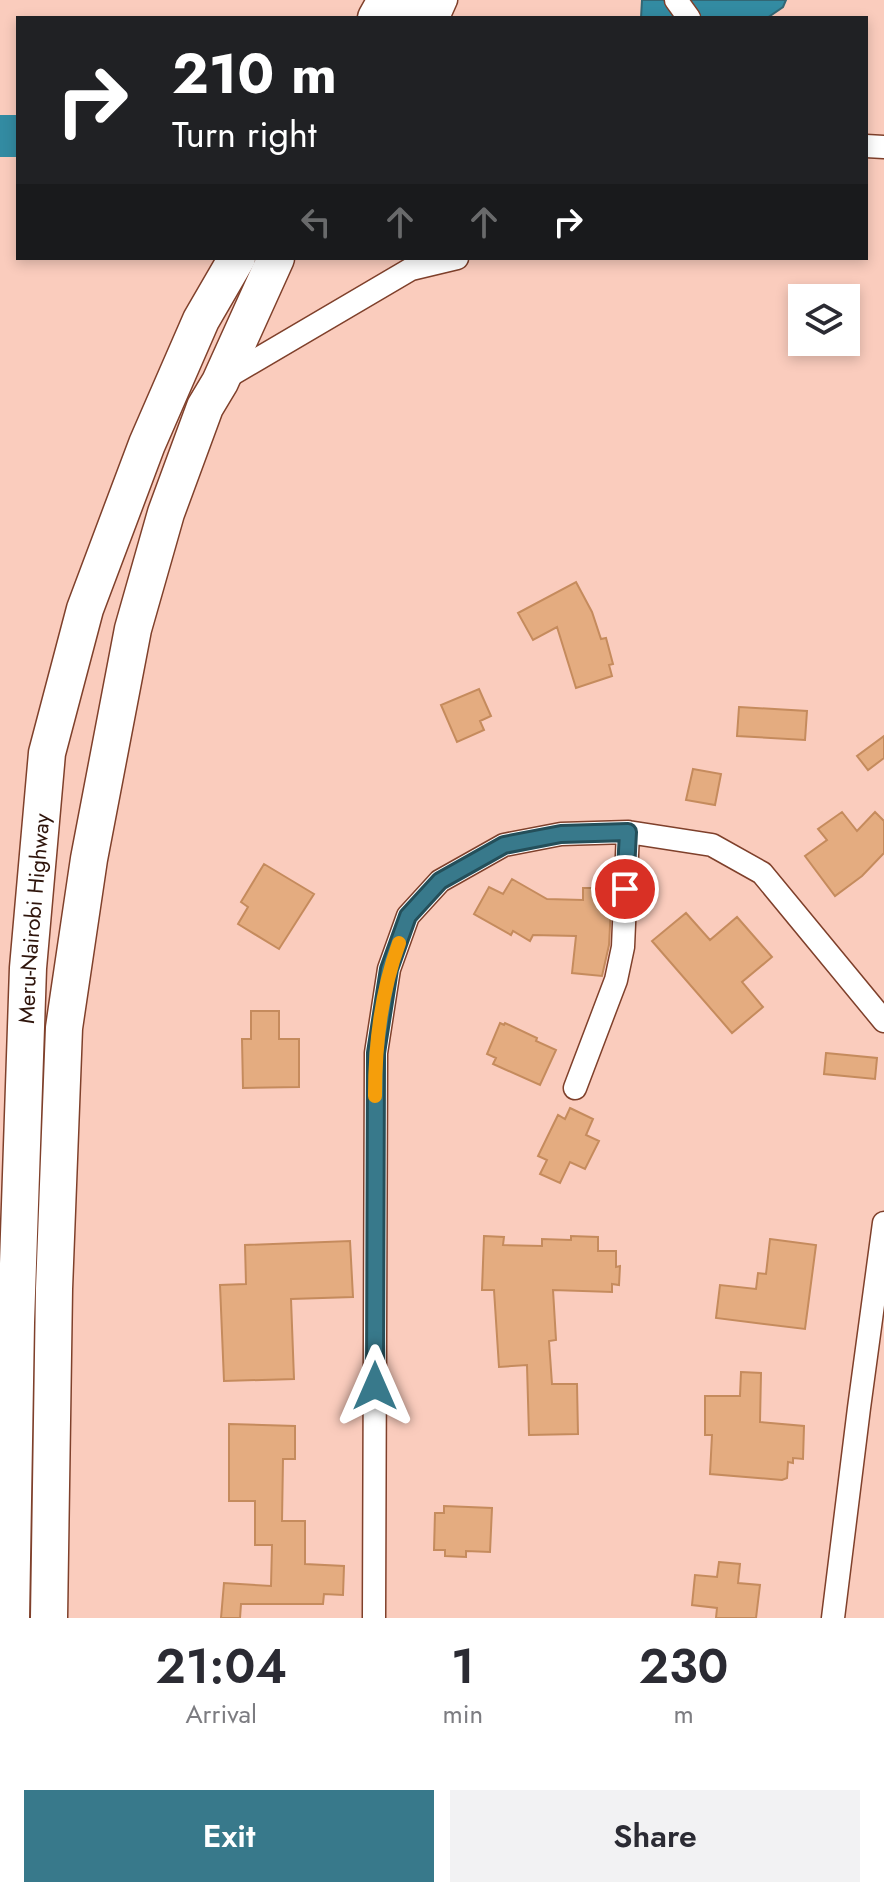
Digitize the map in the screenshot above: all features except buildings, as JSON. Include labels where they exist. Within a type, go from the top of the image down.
[{"type":"highway","name":"Meru-Nairobi Highway","points":[[11,1618],[16,1323],[28,983],[47,753],[85,609],[147,444],[201,320],[236,260]]},
{"type":"highway","name":"Meru-Nairobi Highway","points":[[49,1618],[54,1289],[64,1028],[89,859],[133,629],[166,513],[205,407],[220,382],[275,260]]},
{"type":"street","points":[[394,260],[411,269]]},
{"type":"street","points":[[220,382],[411,269],[449,260]]},
{"type":"street","points":[[374,1618],[376,1053],[389,969],[408,916],[440,881],[504,845],[561,834],[628,832],[712,845],[762,873],[884,1021]]},
{"type":"street","points":[[575,1088],[616,980],[623,947],[628,832]]},
{"type":"street","points":[[833,1618],[884,1223]]},
{"type":"water","points":[[642,0],[786,0],[783,7],[770,16],[641,16]]},
{"type":"waterway","points":[[0,136],[16,136]]},
{"type":"slow traffic","points":[[375,1096],[376,1053],[389,969],[399,943]]},
{"type":"route","points":[[375,1386],[376,1053],[389,969],[408,916],[440,881],[504,845],[561,834],[628,832],[625,889]]}]
